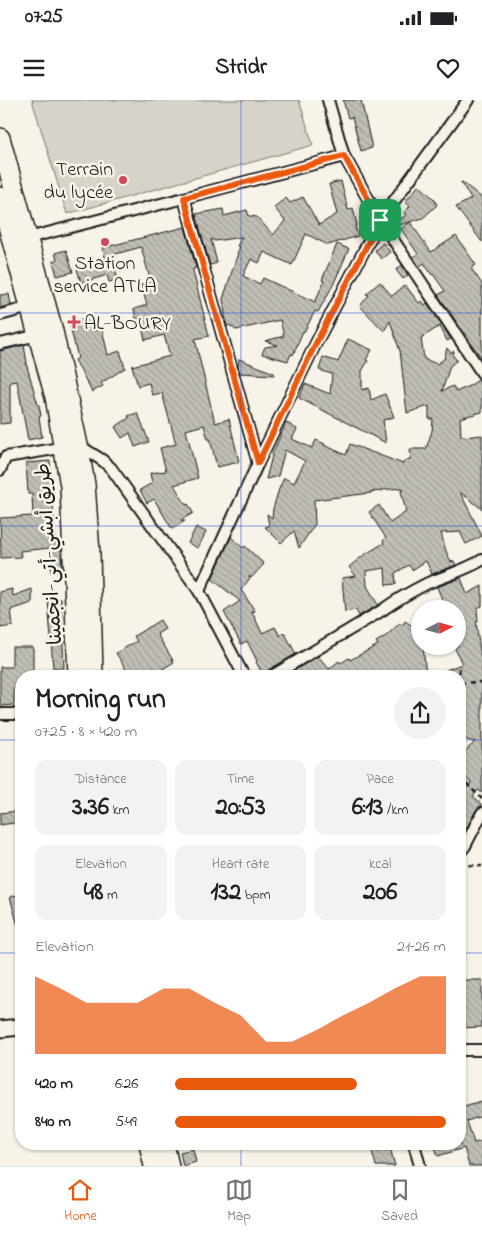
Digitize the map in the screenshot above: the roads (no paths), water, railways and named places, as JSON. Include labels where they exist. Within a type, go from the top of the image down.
[{"type":"highway","points":[[0,138],[13,237],[53,331],[71,446],[85,484],[90,553],[93,670]]},
{"type":"highway","name":"طريق أبشي-أتي-انجمينا","points":[[0,198],[13,237],[54,398],[71,446],[70,496],[78,670]]},
{"type":"highway","points":[[150,1150],[154,1166]]},
{"type":"highway","points":[[165,1150],[169,1166]]},
{"type":"street","points":[[328,100],[344,156],[380,220],[482,373]]},
{"type":"street","points":[[199,591],[316,343],[380,220],[468,100]]},
{"type":"street","points":[[13,237],[184,198],[344,156]]},
{"type":"street","points":[[184,198],[258,463]]},
{"type":"street","points":[[0,315],[30,307]]},
{"type":"street","points":[[0,344],[38,334]]},
{"type":"street","points":[[0,470],[6,457],[71,446],[102,460],[111,468],[199,591],[241,670]]},
{"type":"street","points":[[282,670],[394,602],[429,583],[482,560]]},
{"type":"street","points":[[0,714],[15,714]]},
{"type":"street","points":[[466,842],[482,813]]},
{"type":"street","points":[[0,1029],[15,1028]]},
{"type":"street","points":[[466,1050],[482,1050]]},
{"type":"street","points":[[416,1150],[420,1166]]},
{"type":"place","name":"Terrain du lycée","points":[[123,180]]},
{"type":"place","name":"Station service ATLA","points":[[105,242]]},
{"type":"place","name":"AL-BOURY","points":[[74,322]]}]
